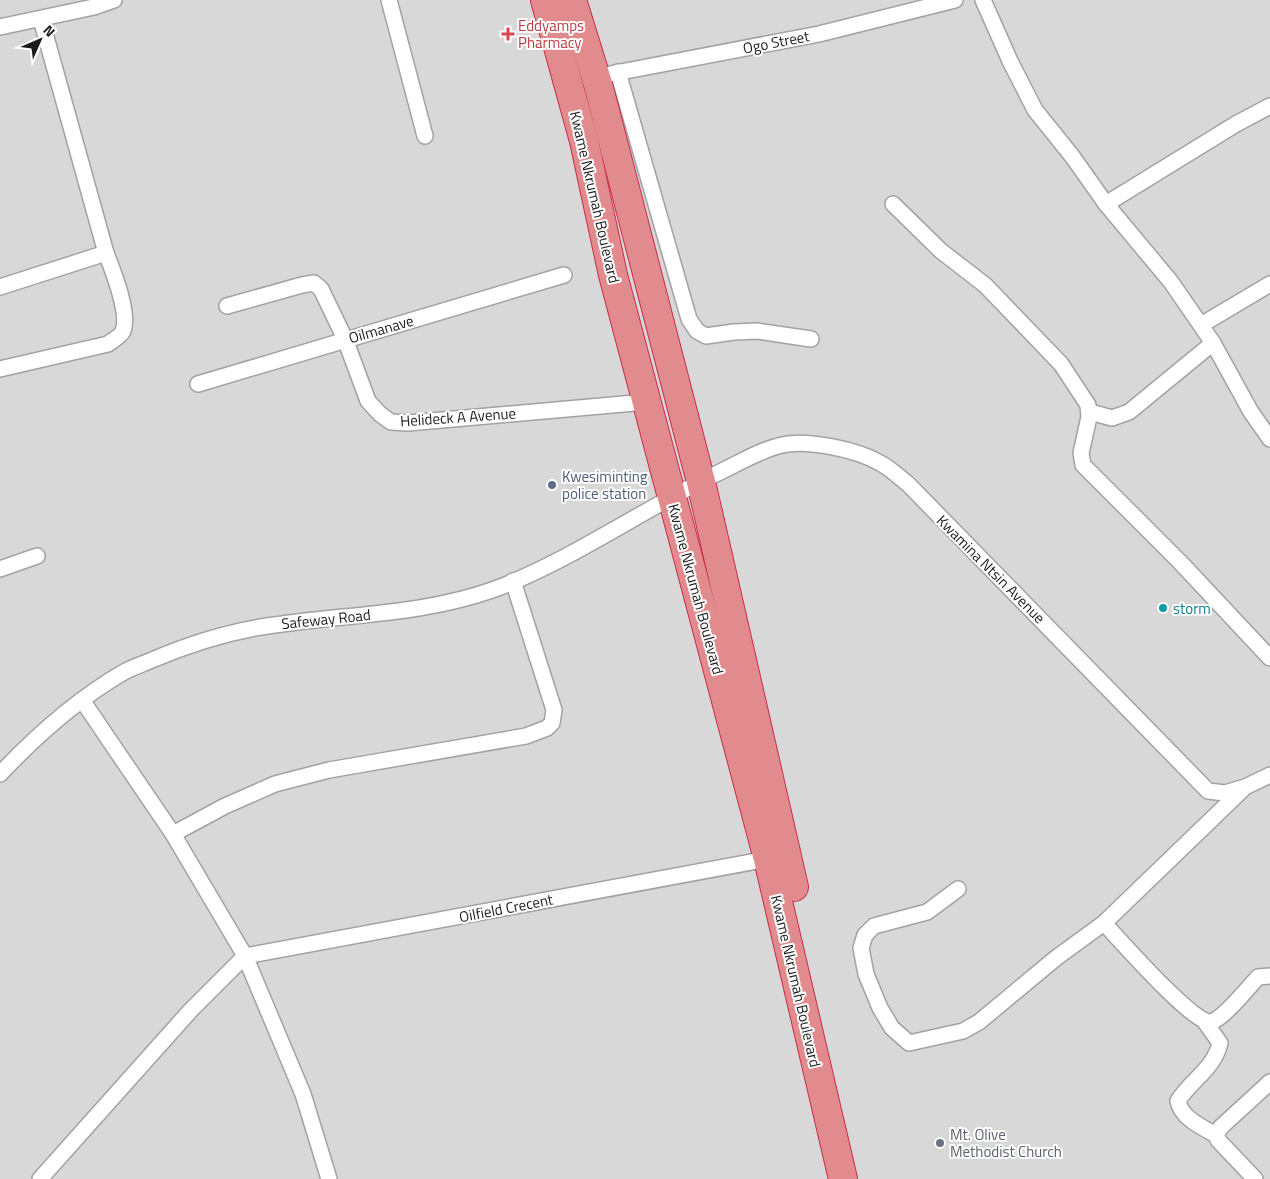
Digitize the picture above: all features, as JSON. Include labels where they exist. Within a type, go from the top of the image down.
[{"type":"highway","name":"Kwame Nkrumah Boulevard","points":[[545,0],[584,141],[613,275],[768,859],[843,1179]]},
{"type":"highway","name":"Kwame Nkrumah Boulevard","points":[[572,0],[607,75],[860,1179]]},
{"type":"street","points":[[0,27],[41,19],[93,3],[114,0]]},
{"type":"street","points":[[389,0],[425,136]]},
{"type":"street","name":"Ogo Street","points":[[607,75],[819,34],[955,0]]},
{"type":"street","points":[[983,0],[1034,110],[1072,156],[1106,204],[1171,282],[1213,343],[1251,412],[1270,439]]},
{"type":"street","points":[[0,369],[108,344],[122,333],[125,322],[119,289],[106,253],[41,19]]},
{"type":"street","points":[[607,75],[689,319],[697,331],[706,336],[734,332],[757,332],[811,339]]},
{"type":"street","points":[[1106,204],[1236,124],[1270,106]]},
{"type":"street","points":[[893,204],[941,251],[992,292],[1060,364],[1088,405],[1090,412],[1081,453],[1082,465],[1180,562],[1270,658]]},
{"type":"street","points":[[0,288],[106,253]]},
{"type":"street","name":"Oilmanave","points":[[198,384],[564,275]]},
{"type":"street","name":"Helideck A Avenue","points":[[227,306],[302,285],[314,284],[321,289],[345,340],[368,401],[380,414],[391,422],[408,423],[646,402]]},
{"type":"street","points":[[1201,325],[1270,284]]},
{"type":"street","points":[[1090,412],[1112,418],[1129,412],[1213,343]]},
{"type":"street","name":"Kwamina Ntsin Avenue","points":[[672,496],[764,451],[784,444],[830,446],[868,456],[883,464],[908,484],[1208,791],[1225,793],[1245,787],[1270,775]]},
{"type":"street","name":"Safeway Road","points":[[0,774],[17,756],[82,700],[125,672],[169,653],[223,634],[281,624],[439,605],[494,589],[591,542],[672,496]]},
{"type":"street","points":[[0,569],[37,556]]},
{"type":"street","points":[[173,834],[225,806],[275,784],[347,767],[526,736],[547,728],[552,723],[554,710],[513,581]]},
{"type":"street","points":[[82,700],[173,834],[245,956],[303,1094],[329,1179]]},
{"type":"street","points":[[958,889],[927,912],[874,926],[865,935],[861,948],[866,974],[880,1008],[892,1028],[910,1043],[963,1031],[979,1022],[1056,958],[1104,923],[1245,787]]},
{"type":"street","name":"Oilfield Crecent","points":[[245,956],[768,859]]},
{"type":"street","points":[[1104,923],[1168,991],[1205,1022],[1220,1043],[1218,1053],[1209,1067],[1183,1092],[1178,1101],[1179,1108],[1187,1117],[1216,1135],[1218,1140],[1255,1179]]},
{"type":"street","points":[[40,1179],[190,1011],[245,956]]},
{"type":"street","points":[[1205,1022],[1212,1022],[1226,1012],[1258,977],[1270,976]]},
{"type":"street","points":[[1216,1135],[1270,1082]]},
{"type":"shaded area","points":[[0,0],[1270,0],[1270,1179],[0,1179]]},
{"type":"place","name":"Eddyamps Pharmacy","points":[[508,34]]},
{"type":"place","name":"Kwesiminting police station","points":[[552,485]]},
{"type":"place","name":"storm","points":[[1163,608]]},
{"type":"place","name":"Mt. Olive Methodist Church","points":[[940,1143]]}]
